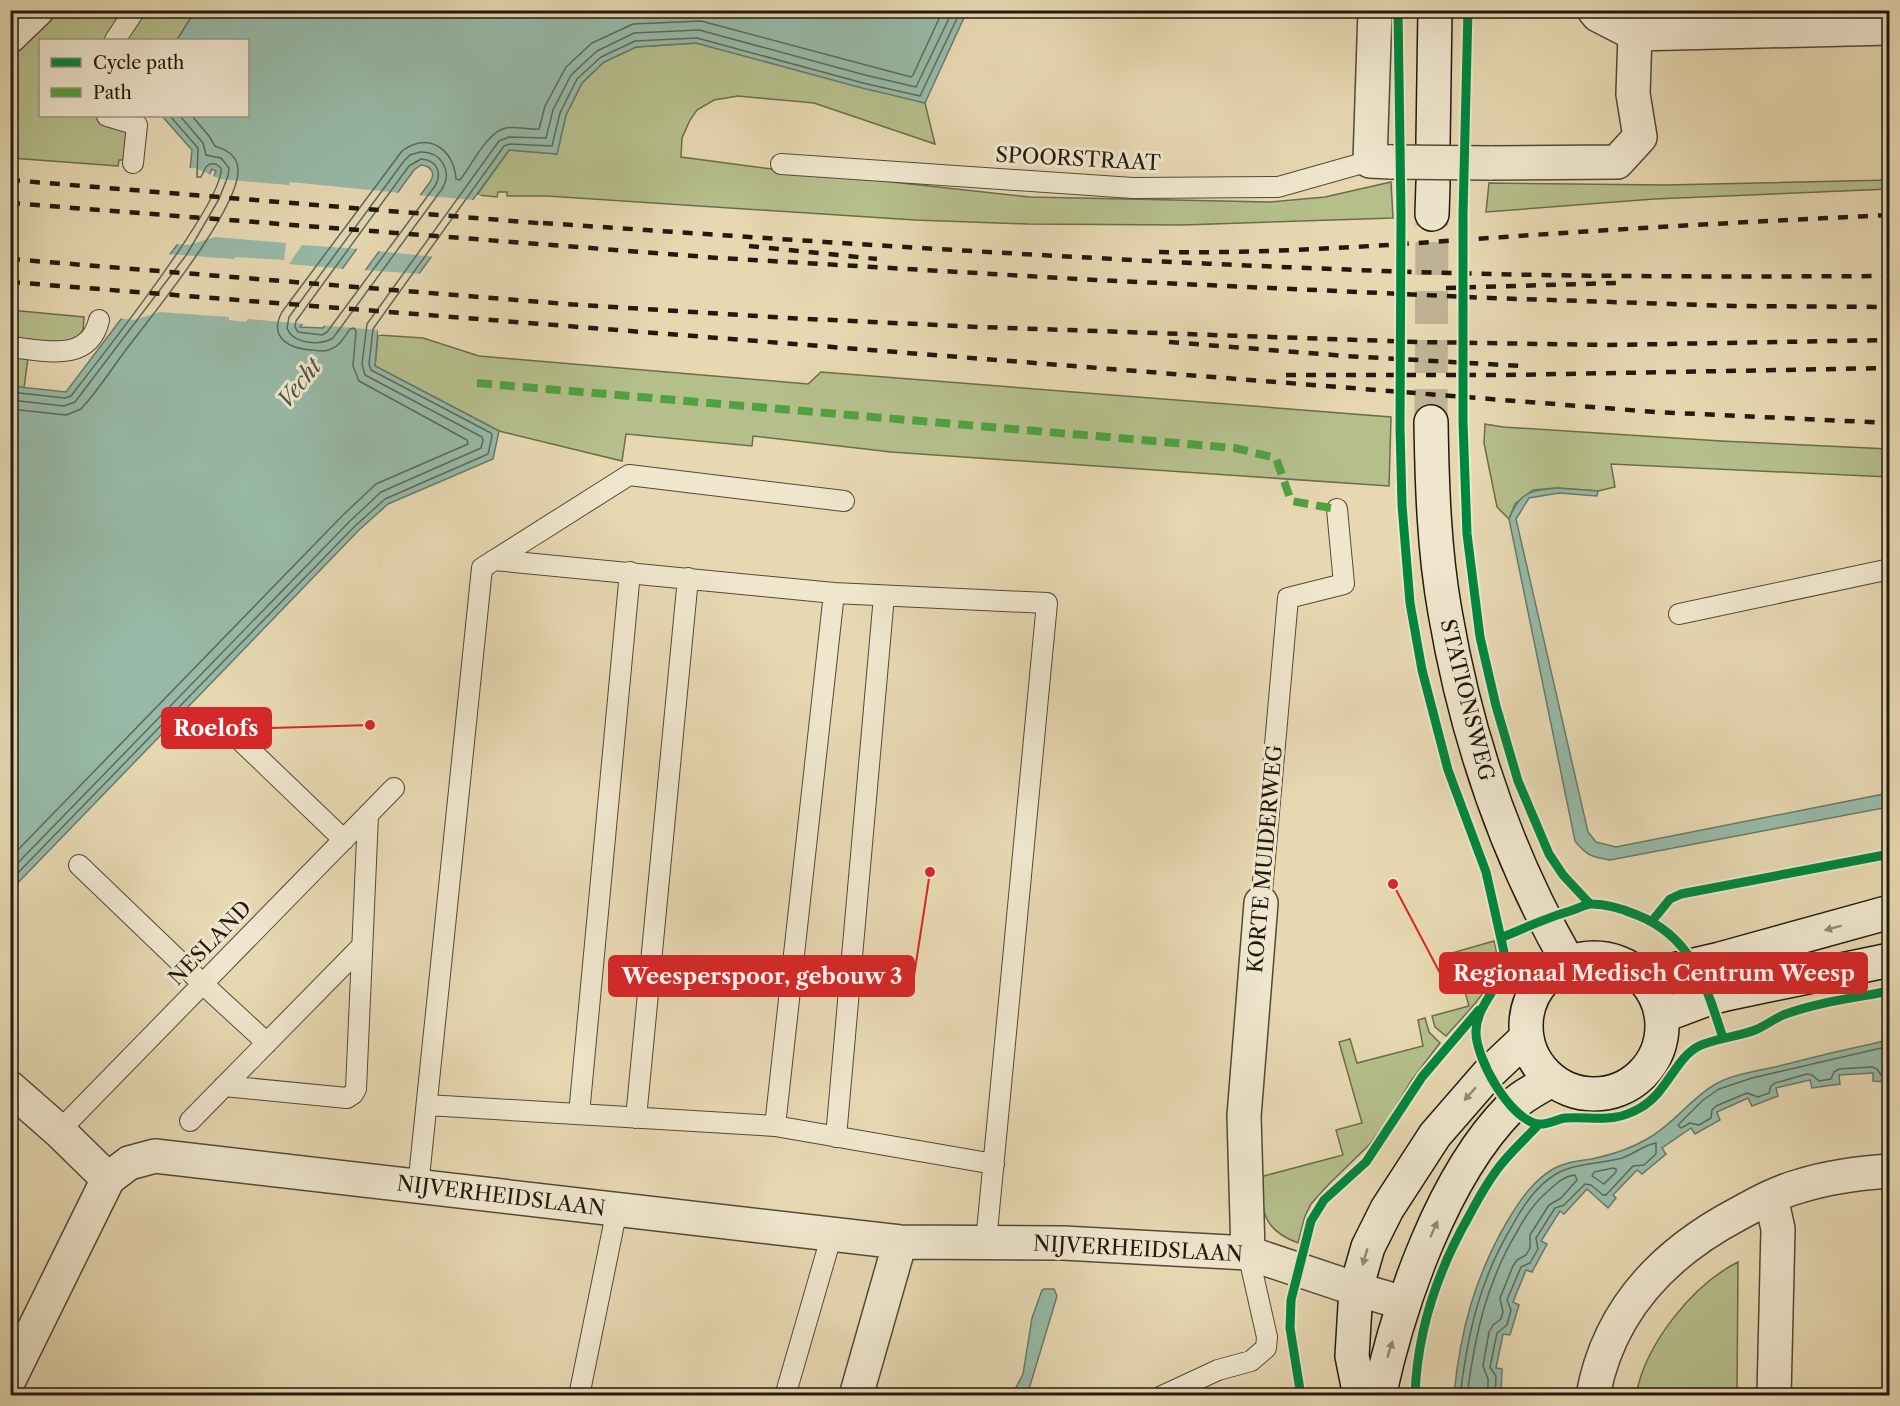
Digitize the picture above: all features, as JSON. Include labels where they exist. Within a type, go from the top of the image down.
[{"type":"street","points":[[10,36],[38,10]]},
{"type":"street","points":[[1375,10],[1381,161],[1617,162],[1640,137],[1633,94],[1635,34]]},
{"type":"street","points":[[1433,144],[1435,10]]},
{"type":"street","points":[[1594,10],[1598,15],[1635,34],[1890,28]]},
{"type":"street","name":"STATIONSWEG","points":[[1431,422],[1432,484],[1444,610],[1476,749],[1503,827],[1544,919],[1568,962]]},
{"type":"street","name":"KORTE MUIDERWEG","points":[[1248,1252],[1244,1116],[1261,903]]},
{"type":"street","points":[[1642,977],[1720,959],[1890,912]]},
{"type":"street","points":[[1594,957],[1620,962],[1642,977],[1655,995],[1662,1016],[1662,1036],[1656,1055],[1644,1073],[1629,1085],[1610,1093],[1589,1094],[1570,1090],[1552,1080],[1535,1062],[1526,1038],[1526,1014],[1534,993],[1548,974],[1568,962],[1594,957]]},
{"type":"street","points":[[1662,1016],[1730,993],[1890,960]]},
{"type":"street","points":[[1360,1395],[1352,1356],[1356,1289],[1368,1247],[1387,1209],[1435,1135],[1488,1074],[1526,1038]]},
{"type":"street","points":[[1379,1395],[1387,1358],[1404,1303],[1455,1184],[1478,1146],[1511,1106],[1552,1080]]},
{"type":"street","points":[[10,1088],[59,1131],[108,1179]]},
{"type":"street","name":"NIJVERHEIDSLAAN","points":[[10,1378],[108,1179],[129,1163],[155,1156],[900,1242],[1063,1243],[1248,1252],[1404,1303]]},
{"type":"street","points":[[1593,1395],[1605,1350],[1617,1325],[1655,1273],[1705,1233],[1771,1197],[1799,1186],[1835,1177],[1890,1171]]},
{"type":"street","points":[[1771,1197],[1778,1229],[1774,1395]]},
{"type":"street","points":[[856,1395],[900,1242]]},
{"type":"lane","points":[[116,39],[135,10]]},
{"type":"lane","points":[[110,117],[137,125],[133,163]]},
{"type":"lane","name":"SPOORSTRAAT","points":[[781,164],[1144,188],[1278,187],[1381,161]]},
{"type":"lane","points":[[10,347],[64,352],[75,349],[92,337],[99,320]]},
{"type":"lane","points":[[418,1187],[482,568],[629,475],[844,501]]},
{"type":"lane","name":"KORTE MUIDERWEG","points":[[1261,903],[1288,597],[1344,584],[1337,509]]},
{"type":"lane","points":[[494,560],[834,593],[1047,603],[986,1242]]},
{"type":"lane","points":[[1679,614],[1890,569]]},
{"type":"lane","points":[[579,1114],[630,573]]},
{"type":"lane","points":[[636,1118],[688,578]]},
{"type":"lane","points":[[775,1126],[834,593]]},
{"type":"lane","points":[[836,1137],[884,596]]},
{"type":"lane","points":[[218,719],[344,840]]},
{"type":"lane","name":"NESLAND","points":[[59,1131],[394,788]]},
{"type":"lane","points":[[224,1086],[347,1098],[356,1089],[368,816]]},
{"type":"lane","points":[[79,865],[267,1043]]},
{"type":"lane","points":[[190,1120],[362,946]]},
{"type":"lane","points":[[427,1105],[775,1126],[994,1164]]},
{"type":"lane","points":[[579,1395],[617,1209]]},
{"type":"lane","points":[[784,1395],[832,1234]]},
{"type":"lane","points":[[1162,1395],[1218,1370],[1251,1361],[1266,1348],[1267,1337],[1248,1252]]},
{"type":"green space","points":[[54,11],[126,11],[107,39],[39,39],[39,117],[96,117],[128,129],[126,160],[119,160],[118,166],[11,158],[11,53]]},
{"type":"green space","points":[[144,11],[195,11],[178,39],[125,39]]},
{"type":"green space","points":[[696,43],[925,103],[935,144],[814,103],[738,96],[714,100],[697,110],[682,138],[681,157],[1030,197],[1270,202],[1325,197],[1391,182],[1393,218],[1183,225],[1028,224],[915,220],[547,196],[507,196],[507,192],[498,192],[497,197],[477,195],[509,150],[557,154],[566,115],[582,83],[604,62],[636,47]]},
{"type":"green space","points":[[1889,180],[1889,189],[1654,199],[1486,212],[1489,183],[1665,185]]},
{"type":"green space","points":[[10,310],[84,317],[83,330],[78,338],[63,343],[11,339]]},
{"type":"green space","points":[[378,335],[423,338],[479,356],[808,384],[821,372],[1391,417],[1389,486],[891,452],[753,436],[752,446],[626,434],[622,461],[499,431],[375,366]]},
{"type":"green space","points":[[10,356],[28,358],[24,388],[11,386]]},
{"type":"green space","points":[[1485,424],[1721,441],[1889,449],[1889,477],[1611,464],[1615,487],[1598,491],[1557,488],[1533,490],[1515,504],[1509,519],[1497,507],[1484,443]]},
{"type":"green space","points":[[1494,941],[1497,955],[1490,981],[1474,1005],[1446,1036],[1435,1027],[1432,1016],[1469,1006],[1452,953]]},
{"type":"green space","points":[[1425,1018],[1429,1032],[1440,1043],[1411,1081],[1370,1144],[1311,1204],[1305,1216],[1298,1243],[1286,1238],[1277,1232],[1266,1218],[1260,1177],[1343,1155],[1336,1130],[1362,1123],[1339,1042],[1350,1039],[1357,1063],[1423,1046],[1418,1020]]},
{"type":"green space","points":[[1738,1262],[1737,1395],[1636,1395],[1649,1356],[1673,1318],[1704,1285]]},
{"type":"water","name":"Vecht","points":[[195,11],[967,11],[925,103],[696,43],[636,47],[604,62],[582,83],[566,115],[557,154],[509,150],[378,330],[375,366],[499,431],[493,459],[388,504],[359,530],[11,890],[11,386],[66,392],[177,245],[207,193],[216,171],[212,169],[202,190],[188,189],[192,150],[163,117],[249,117],[249,39],[178,39]],"holes":[[[421,165],[430,168],[432,173],[430,182],[323,328],[300,327],[414,170]]]},
{"type":"water","points":[[1557,488],[1598,491],[1597,496],[1559,493],[1529,498],[1516,519],[1588,832],[1596,842],[1616,847],[1889,793],[1889,807],[1610,860],[1594,857],[1583,850],[1575,841],[1509,519],[1517,503],[1527,494]]},
{"type":"water","points":[[1889,1040],[1889,1082],[1873,1081],[1873,1073],[1839,1075],[1840,1084],[1812,1088],[1810,1080],[1776,1088],[1778,1096],[1752,1106],[1748,1098],[1717,1112],[1720,1120],[1695,1134],[1691,1128],[1662,1148],[1666,1154],[1642,1174],[1637,1170],[1613,1195],[1616,1198],[1608,1208],[1587,1189],[1564,1214],[1560,1211],[1541,1241],[1547,1244],[1532,1272],[1526,1270],[1513,1302],[1519,1305],[1510,1335],[1503,1334],[1496,1368],[1502,1369],[1501,1395],[1454,1395],[1465,1326],[1486,1262],[1517,1205],[1533,1185],[1546,1174],[1562,1165],[1606,1156],[1641,1143],[1665,1127],[1705,1091],[1728,1079]]},
{"type":"water","points":[[1044,1289],[1054,1289],[1057,1296],[1029,1389],[1026,1395],[1012,1395],[1023,1374],[1032,1318]]},
{"type":"pier","points":[[188,168],[195,168],[220,179],[289,185],[290,182],[401,193],[360,249],[302,245],[289,264],[345,269],[305,324],[248,319],[246,322],[229,320],[229,317],[160,312],[134,320],[118,318],[167,254],[284,260],[286,243],[215,237],[189,245],[174,244],[204,193],[186,191]]},
{"type":"pier","points":[[417,195],[474,200],[477,195],[481,195],[436,257],[376,251]]},
{"type":"pier","points":[[362,270],[424,274],[381,331],[381,335],[378,335],[378,330],[321,325]]},
{"type":"tunnel","points":[[1431,422],[1432,214]]},
{"type":"railway","points":[[10,180],[549,224]]},
{"type":"railway","points":[[10,203],[719,258],[1095,280],[1490,298],[1733,306],[1890,307]]},
{"type":"railway","points":[[1159,252],[1245,252],[1331,248],[1890,215]]},
{"type":"railway","points":[[543,223],[1037,255],[1334,269],[1612,276],[1890,276]]},
{"type":"railway","points":[[749,246],[877,259]]},
{"type":"railway","points":[[10,259],[566,304],[980,327],[1418,342],[1608,345],[1890,340]]},
{"type":"railway","points":[[10,282],[1655,412],[1890,423]]},
{"type":"railway","points":[[1446,288],[1617,283]]},
{"type":"railway","points":[[1169,342],[1346,356],[1522,366]]},
{"type":"railway","points":[[1286,375],[1506,375],[1890,368]]},
{"type":"marked path","points":[[477,383],[1235,448],[1276,458],[1291,501],[1337,509]]},
{"type":"cycle path","points":[[1398,10],[1401,214],[1400,427],[1402,505],[1410,603],[1422,670],[1448,770],[1486,872],[1506,961],[1499,980],[1484,1004],[1477,1021],[1477,1042],[1488,1071],[1506,1100],[1528,1120],[1545,1124],[1565,1118],[1612,1118],[1630,1113],[1650,1101],[1665,1085],[1684,1058],[1699,1046],[1755,1030],[1783,1015],[1796,1011],[1890,991]]},
{"type":"cycle path","points":[[1468,10],[1463,214],[1463,422],[1467,534],[1480,637],[1496,706],[1518,781],[1549,854],[1563,875],[1590,904]]},
{"type":"cycle path","points":[[1652,921],[1670,899],[1681,894],[1890,854]]},
{"type":"cycle path","points":[[1501,938],[1589,904],[1609,906],[1637,915],[1656,924],[1672,936],[1695,965],[1723,1038]]},
{"type":"cycle path","points":[[1301,1396],[1290,1328],[1291,1300],[1311,1221],[1324,1200],[1366,1162],[1422,1077],[1479,1010]]},
{"type":"cycle path","points":[[1415,1396],[1425,1325],[1447,1258],[1489,1180],[1508,1156],[1539,1124]]},
{"type":"place","name":"Roelofs","points":[[370,725]]},
{"type":"place","name":"Weesperspoor, gebouw 3","points":[[930,872]]},
{"type":"place","name":"Regionaal Medisch Centrum Weesp","points":[[1393,884]]}]
